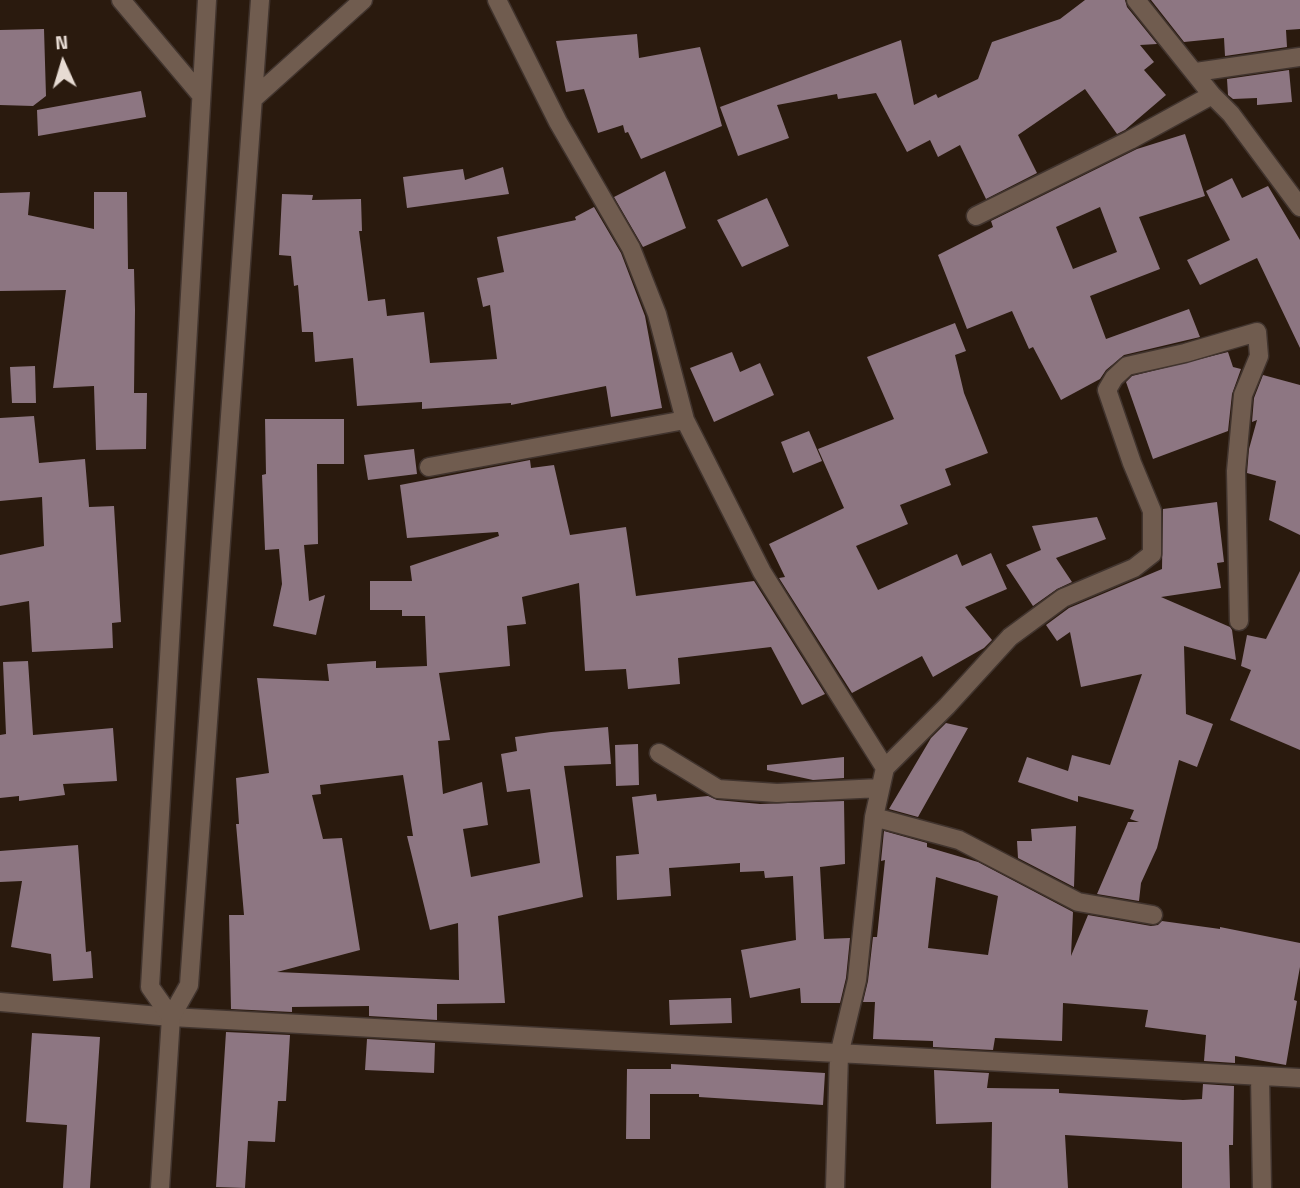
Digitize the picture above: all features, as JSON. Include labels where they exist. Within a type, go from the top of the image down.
[{"type":"street","points":[[121,0],[201,95]]},
{"type":"street","points":[[171,1017],[150,987],[207,0]]},
{"type":"street","points":[[160,1188],[171,1017],[189,985],[260,0]]},
{"type":"street","points":[[253,99],[363,0]]},
{"type":"street","points":[[497,0],[558,122],[631,248],[657,314],[685,420],[762,572],[885,768]]},
{"type":"street","points":[[1136,0],[1212,95],[1231,114],[1300,207]]},
{"type":"street","points":[[1196,72],[1300,57]]},
{"type":"street","points":[[976,216],[1130,140],[1212,95]]},
{"type":"street","points":[[835,1188],[839,1055],[857,979],[874,817],[885,768],[1010,637],[1063,598],[1133,568],[1152,554],[1152,511],[1107,390],[1114,378],[1128,366],[1257,332],[1259,356],[1243,395],[1236,471],[1240,621]]},
{"type":"street","points":[[429,467],[685,420]]},
{"type":"street","points":[[659,753],[718,789],[777,793],[880,788]]},
{"type":"street","points":[[874,817],[959,840],[1077,902],[1153,915]]},
{"type":"street","points":[[0,1002],[171,1017],[1300,1078]]},
{"type":"street","points":[[1260,1076],[1262,1188]]},
{"type":"building","points":[[1085,0],[1125,0],[1127,7],[1157,44],[1140,45],[1154,62],[1144,70],[1166,95],[1117,134],[1085,89],[1018,135],[1037,173],[986,199],[960,145],[938,157],[930,140],[907,152],[876,93],[838,99],[837,94],[777,105],[789,138],[738,156],[720,107],[901,40],[914,105],[936,94],[938,98],[978,79],[992,42],[1060,19]]},
{"type":"building","points":[[1151,0],[1300,0],[1300,29],[1286,30],[1287,47],[1225,56],[1224,38],[1184,42]]},
{"type":"building","points":[[44,29],[46,96],[33,106],[0,105],[0,30]]},
{"type":"building","points":[[637,34],[639,58],[700,47],[722,126],[641,159],[623,125],[598,133],[584,89],[566,92],[556,41]]},
{"type":"building","points":[[1289,70],[1292,102],[1257,105],[1257,98],[1233,99],[1228,95],[1227,79]]},
{"type":"building","points":[[141,91],[146,117],[38,136],[37,110]]},
{"type":"building","points":[[1185,134],[1205,196],[1139,217],[1160,269],[1090,296],[1106,339],[1189,309],[1200,337],[1124,355],[1106,370],[1100,379],[1061,400],[1033,347],[1029,349],[1012,311],[967,329],[938,255],[993,227],[991,221],[1137,149]],"holes":[[[1100,207],[1117,252],[1073,269],[1056,227]]]},
{"type":"building","points":[[503,167],[509,194],[407,208],[403,177],[463,169],[465,180]]},
{"type":"building","points":[[665,171],[686,228],[643,247],[614,197]]},
{"type":"building","points":[[1232,178],[1242,198],[1268,186],[1300,240],[1300,348],[1257,258],[1200,285],[1187,260],[1230,240],[1206,191]]},
{"type":"building","points":[[30,192],[28,215],[94,229],[94,192],[127,192],[128,269],[134,269],[134,393],[147,393],[146,449],[96,450],[94,386],[53,388],[66,290],[0,291],[0,193]]},
{"type":"building","points":[[282,194],[313,195],[312,200],[361,199],[362,231],[359,231],[368,301],[385,299],[387,316],[424,312],[430,363],[497,359],[490,305],[483,307],[477,278],[504,272],[497,237],[576,220],[575,217],[594,207],[621,253],[645,316],[662,408],[611,417],[606,386],[511,405],[422,409],[422,402],[357,406],[353,358],[315,362],[313,332],[302,332],[298,285],[294,286],[291,256],[279,255]]},
{"type":"building","points":[[767,198],[789,246],[742,267],[717,220]]},
{"type":"building","points":[[955,323],[966,351],[955,355],[964,393],[988,453],[945,469],[951,485],[900,505],[908,524],[856,546],[878,590],[957,554],[962,566],[991,553],[1007,589],[965,607],[992,640],[984,648],[933,677],[922,656],[852,693],[779,578],[785,577],[769,544],[844,508],[818,449],[894,419],[867,357]]},
{"type":"building","points":[[732,352],[740,372],[760,363],[774,395],[714,422],[690,368]]},
{"type":"building","points":[[1228,352],[1233,367],[1241,369],[1232,394],[1228,431],[1153,459],[1126,382],[1132,376]]},
{"type":"building","points":[[35,366],[36,403],[12,403],[10,367]]},
{"type":"building","points":[[1263,375],[1300,385],[1300,535],[1269,520],[1276,481],[1247,473],[1249,449],[1257,420],[1252,422],[1254,398]]},
{"type":"building","points":[[34,416],[39,463],[85,459],[89,507],[114,506],[121,622],[112,623],[113,648],[32,652],[29,601],[0,606],[0,555],[44,546],[42,497],[0,501],[0,418]]},
{"type":"building","points":[[265,419],[344,419],[344,464],[317,464],[318,544],[304,545],[309,601],[325,595],[316,635],[273,626],[282,584],[279,549],[265,550],[262,475],[266,474]]},
{"type":"building","points":[[809,431],[822,461],[793,473],[781,442]]},
{"type":"building","points":[[414,449],[417,474],[368,480],[364,455]]},
{"type":"building","points":[[530,460],[531,468],[554,465],[570,535],[626,527],[636,596],[754,581],[825,694],[802,705],[771,647],[678,658],[680,684],[628,689],[626,669],[585,671],[579,583],[522,597],[526,624],[507,626],[510,666],[439,673],[450,740],[438,741],[443,794],[482,782],[488,825],[463,829],[471,877],[540,863],[530,789],[507,792],[501,754],[517,751],[515,737],[608,727],[611,764],[564,766],[583,897],[498,916],[505,1003],[437,1004],[437,1020],[369,1016],[369,1006],[292,1007],[292,1012],[231,1009],[229,915],[244,915],[236,824],[239,824],[236,778],[269,773],[257,678],[329,681],[327,664],[376,661],[376,668],[427,666],[425,616],[402,616],[402,610],[370,610],[370,581],[412,581],[410,566],[499,536],[498,532],[407,538],[400,485]],"holes":[[[403,775],[413,836],[407,836],[430,930],[458,923],[459,980],[277,972],[360,950],[342,838],[323,839],[312,795],[321,794],[320,785]]]},
{"type":"building","points":[[1217,502],[1224,562],[1217,563],[1221,588],[1161,597],[1230,627],[1236,660],[1184,646],[1186,714],[1213,724],[1197,767],[1179,760],[1157,848],[1141,883],[1139,901],[1097,894],[1128,822],[1139,822],[1130,819],[1134,810],[1078,796],[1078,802],[1018,782],[1027,757],[1068,771],[1072,755],[1110,765],[1142,674],[1081,687],[1070,632],[1057,641],[1046,625],[1069,608],[1162,569],[1163,509]]},
{"type":"building","points":[[1097,517],[1106,539],[1056,558],[1072,582],[1033,606],[1006,565],[1041,550],[1032,526]]},
{"type":"building","points":[[1300,571],[1300,750],[1230,720],[1251,670],[1241,666],[1247,635],[1266,639]]},
{"type":"building","points":[[28,661],[33,735],[113,728],[117,781],[63,784],[65,795],[19,801],[19,796],[0,798],[0,735],[6,734],[3,662]]},
{"type":"building","points":[[946,723],[968,728],[918,817],[889,809],[931,738]]},
{"type":"building","points":[[638,744],[639,785],[616,786],[615,745]]},
{"type":"building","points":[[844,757],[844,778],[813,780],[767,770],[767,765]]},
{"type":"building","points":[[656,794],[657,801],[708,796],[717,800],[760,804],[844,801],[845,864],[820,867],[824,939],[850,938],[846,978],[840,1003],[801,1003],[800,988],[750,998],[741,950],[796,940],[793,876],[765,878],[764,871],[740,872],[740,863],[669,868],[671,896],[617,900],[616,856],[639,854],[632,797]]},
{"type":"building","points":[[1076,826],[1074,887],[1018,858],[1017,841],[1032,841],[1031,829]]},
{"type":"building","points":[[884,831],[978,862],[1073,912],[1071,956],[1088,915],[1151,926],[1162,921],[1220,927],[1300,943],[1300,967],[1294,1000],[1297,1001],[1286,1065],[1235,1056],[1235,1063],[1204,1061],[1206,1035],[1145,1027],[1148,1010],[1063,1003],[1062,1041],[995,1038],[993,1050],[933,1047],[933,1041],[873,1039],[875,1002],[863,1002],[873,937],[877,937],[885,860],[881,861]],"holes":[[[936,877],[998,896],[988,955],[928,948]]]},
{"type":"building","points":[[78,845],[86,952],[91,951],[93,978],[53,981],[51,954],[11,947],[22,881],[0,882],[0,851]]},
{"type":"building","points":[[731,998],[732,1023],[670,1025],[669,1000]]},
{"type":"building","points":[[226,1032],[290,1035],[286,1101],[278,1101],[275,1142],[248,1141],[245,1188],[216,1187]]},
{"type":"building","points":[[32,1033],[100,1037],[90,1188],[63,1188],[67,1125],[26,1122]]},
{"type":"building","points":[[367,1039],[435,1043],[434,1073],[365,1070]]},
{"type":"building","points":[[671,1064],[825,1073],[823,1105],[699,1097],[699,1094],[650,1094],[650,1139],[626,1139],[627,1069],[671,1069]]},
{"type":"building","points":[[934,1070],[989,1073],[987,1088],[1059,1089],[1059,1093],[1183,1100],[1202,1099],[1203,1084],[1234,1086],[1233,1145],[1229,1145],[1230,1188],[1182,1188],[1182,1142],[1065,1135],[1068,1188],[991,1188],[992,1122],[936,1124]]}]
